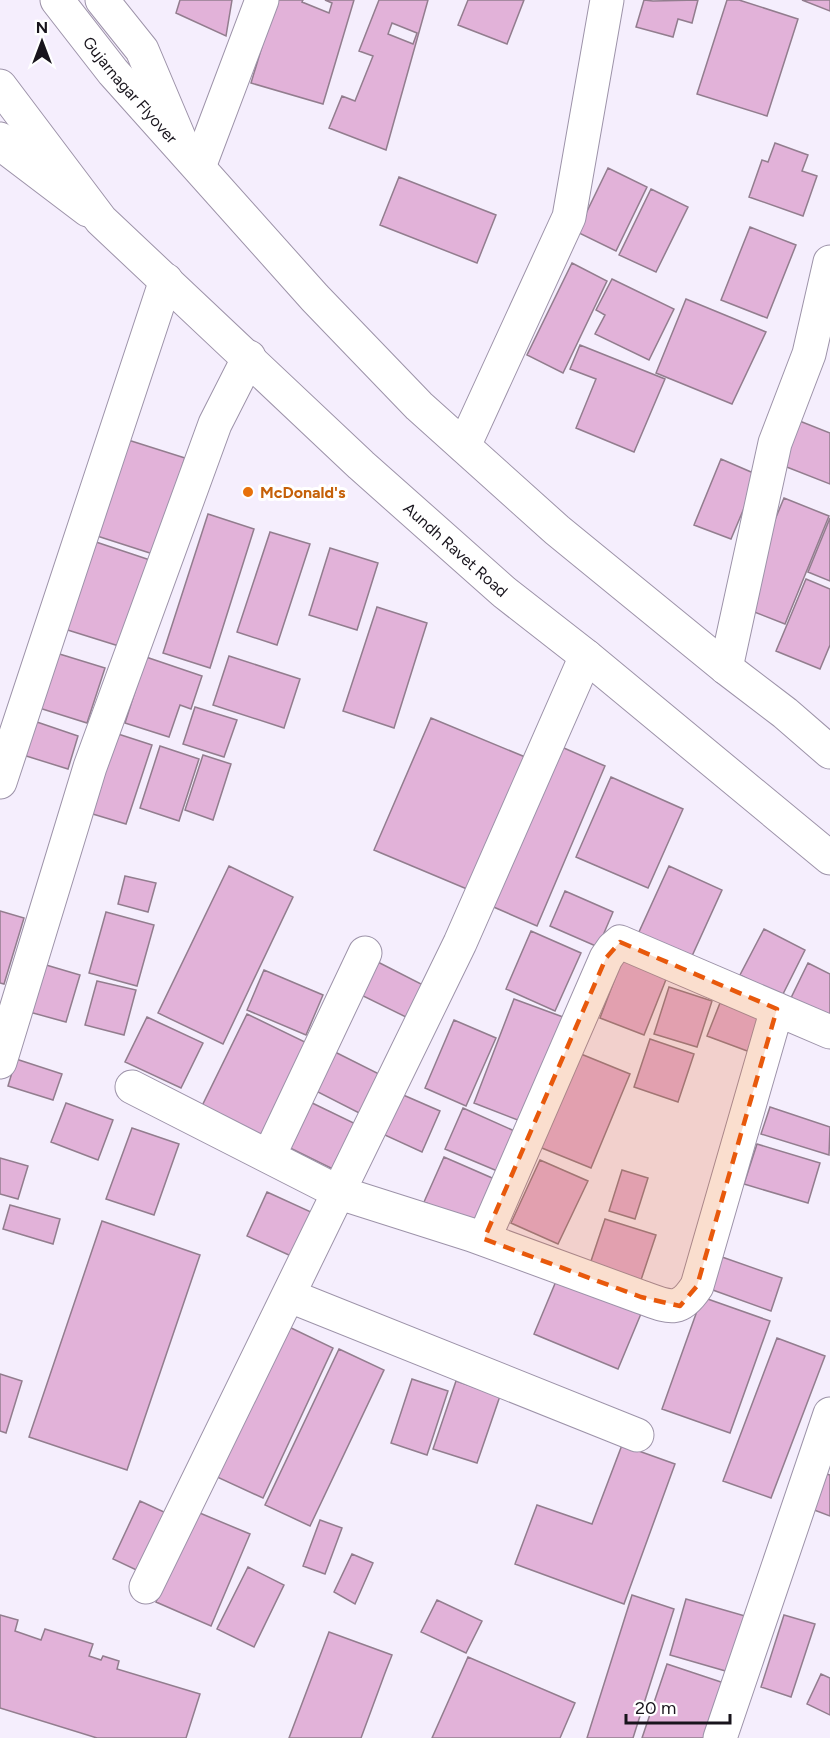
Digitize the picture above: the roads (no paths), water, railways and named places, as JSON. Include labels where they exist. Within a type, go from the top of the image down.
[{"type":"street","name":"Gujarnagar Flyover","points":[[57,0],[113,72],[191,158]]},
{"type":"street","points":[[102,0],[142,50],[191,158],[315,298],[419,406],[557,530],[726,668],[785,713],[830,752]]},
{"type":"street","points":[[191,158],[262,0]]},
{"type":"street","points":[[464,446],[569,217],[607,0]]},
{"type":"street","points":[[0,86],[101,220]]},
{"type":"street","points":[[0,140],[9,150],[101,220]]},
{"type":"street","name":"Aundh Ravet Road","points":[[101,220],[362,465],[504,592],[586,656],[830,858]]},
{"type":"street","points":[[726,668],[775,443],[809,354],[830,262]]},
{"type":"street","points":[[0,782],[166,280]]},
{"type":"street","points":[[0,1062],[90,766],[215,424],[249,357]]},
{"type":"street","points":[[146,1587],[290,1296],[460,943],[586,656]]},
{"type":"street","points":[[484,1239],[601,969],[613,948],[621,942],[830,1032]]},
{"type":"street","points":[[269,1156],[365,953]]},
{"type":"street","points":[[132,1087],[340,1193],[484,1239],[668,1306],[680,1306],[690,1298],[697,1286],[777,1009]]},
{"type":"street","points":[[290,1296],[637,1436]]},
{"type":"street","points":[[720,1738],[830,1414]]},
{"type":"place","name":"McDonald's","points":[[248,492]]}]
